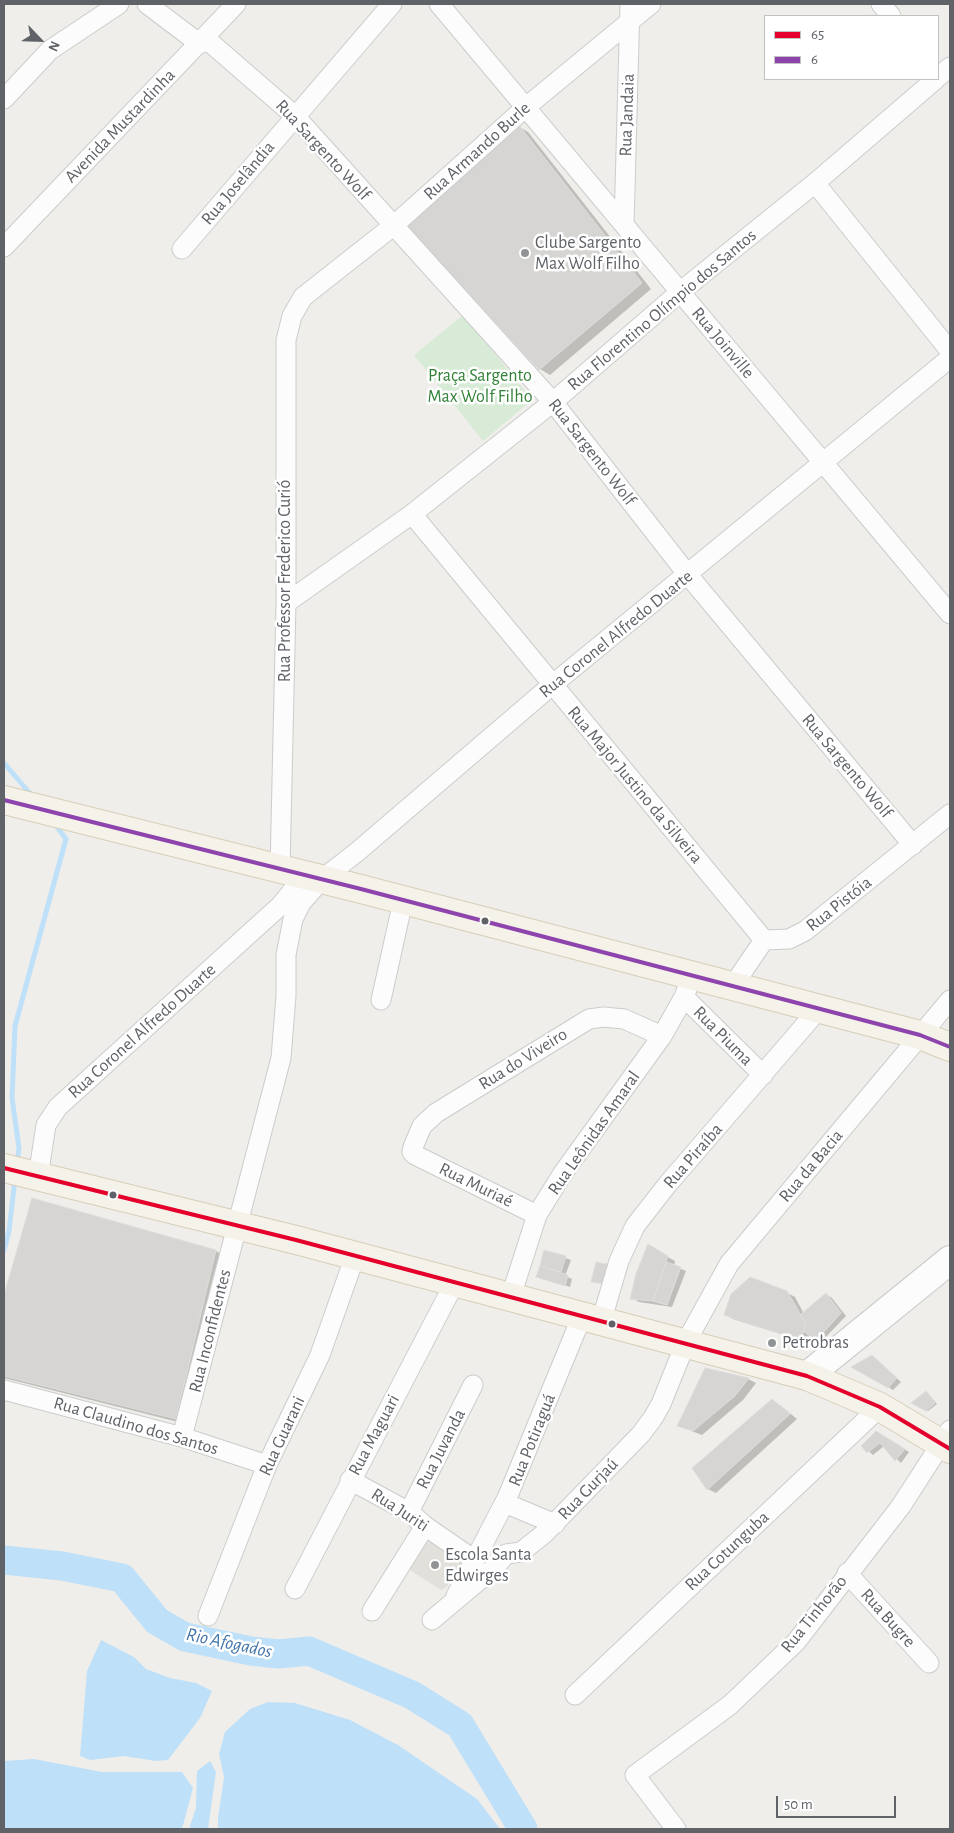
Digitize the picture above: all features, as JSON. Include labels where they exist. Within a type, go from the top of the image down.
[{"type":"main road","points":[[14,803],[403,901],[688,987],[732,987],[920,1035],[950,1047]]},
{"type":"main road","points":[[23,1173],[237,1225],[686,1342],[807,1376],[880,1407],[947,1441]]},
{"type":"main road","points":[[807,1376],[950,1260]]},
{"type":"street","points":[[4,99],[50,50],[120,4]]},
{"type":"street","name":"Rua Sargento Wolf","points":[[147,4],[202,41],[295,116],[553,402],[688,574],[913,845]]},
{"type":"street","name":"Avenida Mustardinha","points":[[4,247],[236,4]]},
{"type":"street","name":"Rua Joselândia","points":[[182,249],[392,4]]},
{"type":"street","name":"Rua Joinville","points":[[439,4],[823,462],[947,602]]},
{"type":"street","name":"Rua Armando Burle","points":[[303,297],[393,226],[630,13],[651,4]]},
{"type":"street","points":[[881,4],[891,15]]},
{"type":"street","name":"Rua Jandaia","points":[[624,225],[630,13]]},
{"type":"street","name":"Rua Florentino Olímpio dos Santos","points":[[286,604],[412,514],[553,402],[680,292],[815,183],[937,80]]},
{"type":"street","points":[[815,183],[950,352]]},
{"type":"street","name":"Rua Professor Frederico Curió","points":[[302,875],[286,604],[286,340],[292,316],[303,297]]},
{"type":"street","name":"Rua Coronel Alfredo Duarte","points":[[23,1173],[46,1125],[58,1107],[287,912],[301,903],[302,875],[357,852],[552,685],[950,358]]},
{"type":"street","name":"Rua Major Justino da Silveira","points":[[412,514],[764,940]]},
{"type":"street","name":"Rua Pistóia","points":[[764,940],[789,939],[805,931],[950,814]]},
{"type":"street","points":[[381,1000],[403,901]]},
{"type":"street","points":[[237,1225],[281,1058],[286,996],[287,912]]},
{"type":"street","points":[[732,987],[764,940]]},
{"type":"street","name":"Rua Leônidas Amaral","points":[[511,1296],[537,1215],[562,1173],[662,1036],[688,987]]},
{"type":"street","name":"Rua Piuma","points":[[688,987],[763,1075]]},
{"type":"street","name":"Rua da Bacia","points":[[686,1342],[729,1264],[950,1000]]},
{"type":"street","name":"Rua Piraíba","points":[[592,1319],[635,1226],[818,1010]]},
{"type":"street","name":"Rua do Viveiro","points":[[415,1155],[412,1152],[412,1148],[428,1119],[589,1019],[604,1017],[624,1019],[662,1036]]},
{"type":"street","name":"Rua Muriaé","points":[[415,1155],[537,1215]]},
{"type":"street","name":"Rua Inconfidentes","points":[[182,1437],[237,1225]]},
{"type":"street","name":"Rua Guarani","points":[[208,1616],[267,1465],[320,1355],[355,1256]]},
{"type":"street","name":"Rua Maguari","points":[[295,1590],[350,1480],[455,1282]]},
{"type":"street","name":"Rua Potiraguá","points":[[473,1559],[505,1502],[592,1319]]},
{"type":"street","name":"Rua Gurjaú","points":[[432,1620],[495,1567],[506,1554],[521,1552],[555,1524],[654,1418],[686,1342]]},
{"type":"street","name":"Rua Juvanda","points":[[409,1512],[473,1386]]},
{"type":"street","name":"Rua Claudino dos Santos","points":[[4,1390],[182,1437],[267,1465]]},
{"type":"street","name":"Rua Cotunguba","points":[[575,1695],[880,1407]]},
{"type":"street","name":"Rua Tinhorão","points":[[676,1829],[636,1775],[730,1705],[796,1642],[847,1573],[901,1506],[947,1441]]},
{"type":"street","name":"Rua Juriti","points":[[350,1480],[409,1512],[424,1526],[473,1559]]},
{"type":"street","points":[[505,1502],[555,1524]]},
{"type":"street","points":[[372,1611],[424,1526]]},
{"type":"street","name":"Rua Gurjaú","points":[[453,1601],[473,1559]]},
{"type":"street","name":"Rua Bugre","points":[[847,1573],[929,1663]]},
{"type":"shaded area","name":"Escola Santa Edwirges","points":[[432,1542],[460,1560],[460,1567],[446,1588],[441,1590],[411,1571],[411,1564],[424,1543]]},
{"type":"green space","name":"Praça Sargento Max Wolf Filho","points":[[463,315],[530,397],[526,405],[483,441],[414,355]]},
{"type":"water","points":[[101,1640],[134,1657],[146,1669],[170,1678],[196,1683],[212,1691],[200,1718],[168,1760],[156,1761],[124,1756],[90,1760],[80,1756],[87,1671]]},
{"type":"water","points":[[268,1702],[295,1703],[350,1720],[398,1745],[477,1799],[500,1829],[218,1829],[224,1777],[219,1754],[225,1732],[250,1709]]},
{"type":"water","points":[[34,1759],[102,1772],[182,1772],[193,1788],[182,1829],[4,1829],[4,1761]]},
{"type":"water","points":[[210,1761],[216,1772],[208,1829],[189,1829],[196,1808],[197,1771]]},
{"type":"building","name":"Clube Sargento Max Wolf Filho","points":[[518,124],[642,283],[539,370],[405,224]]},
{"type":"building","points":[[32,1198],[216,1250],[176,1419],[4,1376],[4,1295]]},
{"type":"building","points":[[648,1244],[668,1256],[653,1301],[630,1299],[636,1274]]},
{"type":"building","points":[[544,1250],[566,1256],[561,1272],[540,1266]]},
{"type":"building","points":[[596,1262],[612,1265],[605,1284],[591,1282]]},
{"type":"building","points":[[666,1262],[681,1267],[667,1305],[653,1301]]},
{"type":"building","points":[[540,1266],[568,1275],[565,1286],[536,1277]]},
{"type":"building","points":[[750,1277],[787,1291],[806,1324],[801,1340],[724,1315],[731,1294]]},
{"type":"building","points":[[826,1293],[841,1313],[815,1342],[804,1331],[806,1324],[800,1315]]},
{"type":"building","points":[[872,1355],[897,1378],[888,1388],[851,1367]]},
{"type":"building","points":[[705,1368],[749,1378],[735,1396],[693,1431],[677,1426]]},
{"type":"building","points":[[926,1391],[935,1403],[926,1411],[911,1403]]},
{"type":"building","points":[[772,1399],[790,1414],[707,1490],[692,1468]]},
{"type":"building","points":[[876,1431],[905,1449],[895,1461],[880,1443],[867,1453],[861,1446]]},
{"type":"waterway","points":[[4,763],[33,797]]},
{"type":"waterway","points":[[17,1163],[19,1148],[12,1098],[15,1026],[66,839],[54,823]]},
{"type":"waterway","points":[[4,1250],[9,1231],[15,1179]]},
{"type":"waterway","name":"Rio Afogados","points":[[4,1560],[62,1566],[122,1578],[157,1621],[185,1637],[251,1651],[278,1654],[309,1651],[412,1695],[460,1725],[523,1829]]},
{"type":"transit line","name":"6","points":[[4,800],[361,889],[920,1035],[950,1047]]},
{"type":"transit line","name":"65","points":[[4,1168],[296,1240],[807,1376],[880,1407],[950,1449]]},
{"type":"place","name":"Clube Sargento Max Wolf Filho","points":[[525,253]]},
{"type":"place","name":"Petrobras","points":[[772,1343]]},
{"type":"place","name":"Escola Santa Edwirges","points":[[435,1565]]}]
